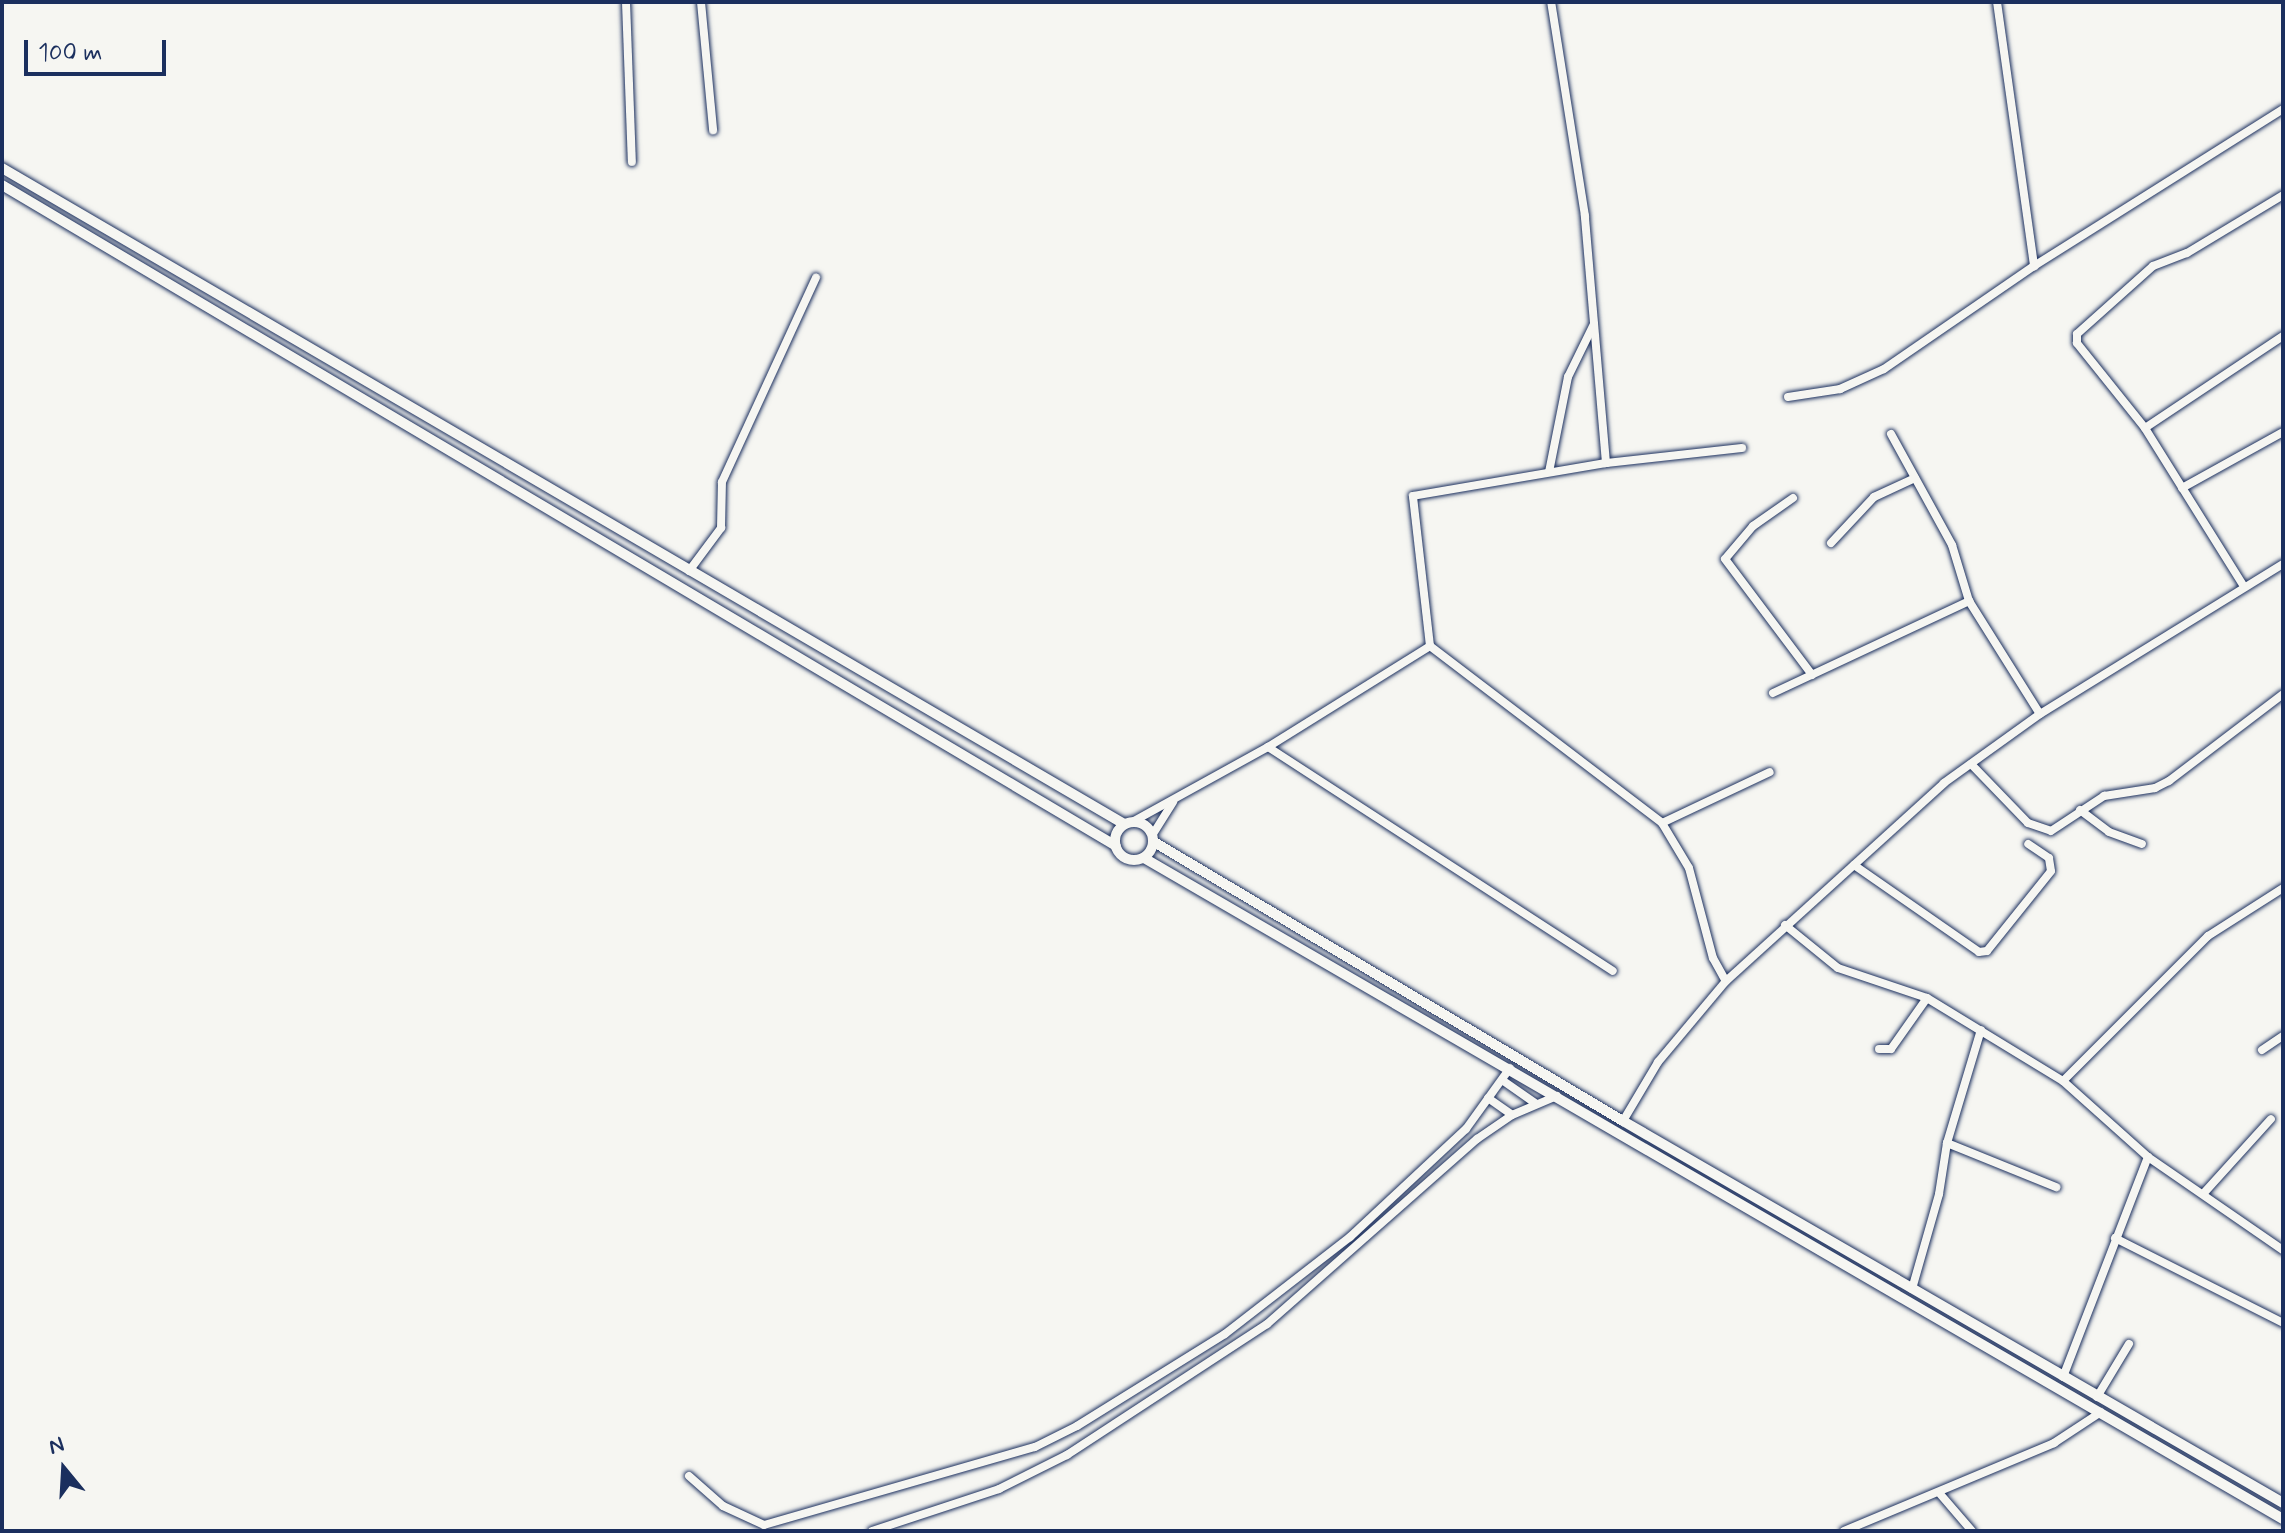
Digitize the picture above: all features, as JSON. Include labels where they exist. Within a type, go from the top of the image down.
[{"type":"street","points":[[626,2],[632,162]]},
{"type":"street","points":[[701,2],[713,130]]},
{"type":"street","points":[[1551,2],[1585,216],[1606,463]]},
{"type":"street","points":[[1997,2],[2034,266]]},
{"type":"street","points":[[1788,397],[1840,389],[1884,369],[2034,266],[2283,109]]},
{"type":"street","points":[[2,168],[689,571],[1129,823],[1623,1121],[2283,1503]]},
{"type":"street","points":[[2,185],[1116,846],[1129,860],[1144,858],[2283,1519]]},
{"type":"street","points":[[2243,585],[2145,428],[2077,343],[2077,334],[2153,266],[2187,253],[2283,195]]},
{"type":"street","points":[[689,571],[721,528],[722,482],[816,278]]},
{"type":"street","points":[[1549,472],[1568,377],[1594,323]]},
{"type":"street","points":[[2145,428],[2283,336]]},
{"type":"street","points":[[2182,488],[2283,432]]},
{"type":"street","points":[[1891,434],[1952,545],[1969,601],[2040,714]]},
{"type":"street","points":[[1726,981],[1713,958],[1689,868],[1662,823],[1430,646],[1413,496],[1606,463],[1742,448]]},
{"type":"street","points":[[1831,543],[1874,497],[1915,478]]},
{"type":"street","points":[[1793,498],[1753,526],[1725,559],[1812,675]]},
{"type":"street","points":[[1623,1121],[1658,1062],[1726,981],[1785,925],[1971,764],[2040,714],[2243,585],[2283,564]]},
{"type":"street","points":[[1773,693],[1969,601]]},
{"type":"street","points":[[1116,846],[1129,823],[1268,747],[1430,646]]},
{"type":"street","points":[[1971,764],[2040,831],[2067,824],[2080,810],[2104,796],[2155,788],[2283,694]]},
{"type":"street","points":[[1268,747],[1613,971]]},
{"type":"street","points":[[1662,823],[1770,772]]},
{"type":"street","points":[[1144,858],[1174,801]]},
{"type":"street","points":[[2080,810],[2109,832],[2142,844]]},
{"type":"street","points":[[1854,865],[1979,952],[1987,951],[2051,871],[2049,858],[2028,844]]},
{"type":"street","points":[[2063,1081],[2208,936],[2283,888]]},
{"type":"street","points":[[1785,925],[1838,968],[1927,998],[2063,1081],[2148,1157],[2283,1250]]},
{"type":"street","points":[[1879,1049],[1891,1049],[1927,998]]},
{"type":"street","points":[[1912,1289],[1939,1194],[1947,1143],[1981,1030]]},
{"type":"street","points":[[2262,1050],[2283,1036]]},
{"type":"street","points":[[689,1476],[723,1506],[764,1525],[1035,1447],[1225,1334],[1289,1288],[1466,1129],[1510,1068]]},
{"type":"street","points":[[1502,1080],[1535,1103]]},
{"type":"street","points":[[872,1531],[999,1489],[1080,1447],[1267,1324],[1477,1139],[1512,1115],[1558,1096]]},
{"type":"street","points":[[1488,1098],[1512,1115]]},
{"type":"street","points":[[2203,1194],[2271,1119]]},
{"type":"street","points":[[1947,1143],[2056,1187]]},
{"type":"street","points":[[2063,1377],[2148,1157]]},
{"type":"street","points":[[2115,1238],[2283,1323]]},
{"type":"street","points":[[2097,1397],[2129,1344]]},
{"type":"street","points":[[1844,1531],[1941,1495],[2054,1443],[2101,1412]]},
{"type":"street","points":[[1941,1495],[1972,1531]]}]
